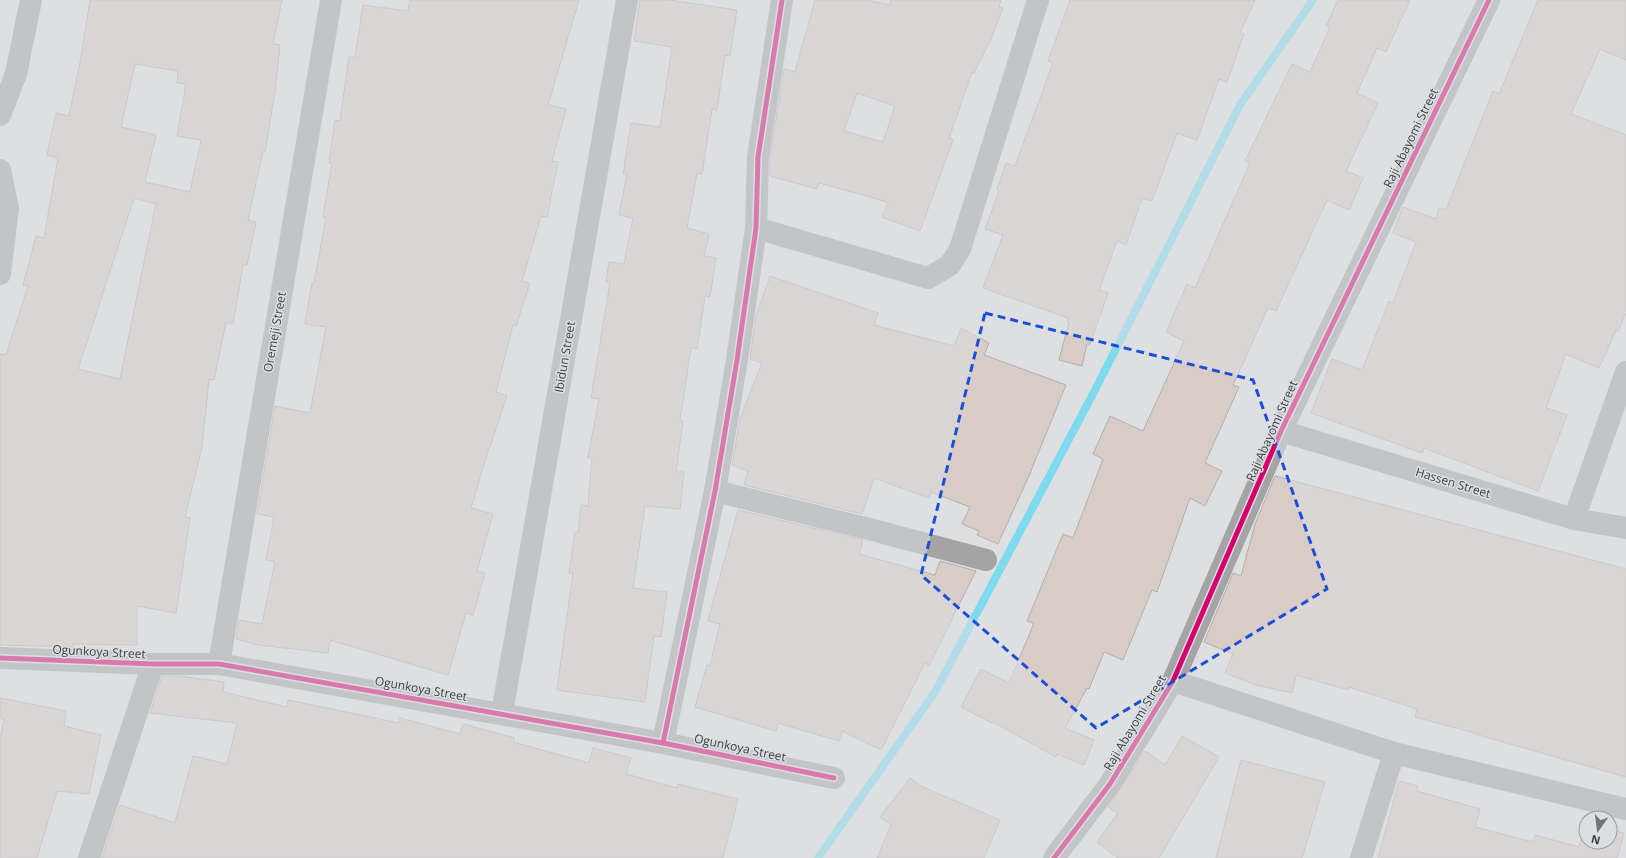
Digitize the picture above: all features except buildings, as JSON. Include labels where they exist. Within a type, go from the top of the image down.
[{"type":"street","points":[[0,116],[16,74],[31,0]]},
{"type":"street","name":"Oremeji Street","points":[[220,664],[331,0]]},
{"type":"street","name":"Ibidun Street","points":[[502,714],[627,0]]},
{"type":"street","points":[[663,743],[715,491],[756,228],[758,157],[782,0]]},
{"type":"street","points":[[756,228],[928,278],[950,265],[960,249],[1038,0]]},
{"type":"street","name":"Raji Abayomi Street","points":[[1054,858],[1110,784],[1173,681],[1281,431],[1489,0]]},
{"type":"street","points":[[0,170],[8,208],[0,274]]},
{"type":"street","points":[[1574,520],[1626,372]]},
{"type":"street","name":"Hassen Street","points":[[1281,431],[1574,520],[1626,528]]},
{"type":"street","points":[[715,491],[986,560]]},
{"type":"street","name":"Ogunkoya Street","points":[[0,658],[153,664],[220,664],[663,743],[834,778]]},
{"type":"street","points":[[89,858],[153,664]]},
{"type":"street","points":[[1173,681],[1394,753],[1626,809]]},
{"type":"street","points":[[1361,858],[1394,753]]},
{"type":"highlighted area","points":[[985,313],[1253,380],[1327,589],[1096,728],[921,575]]},
{"type":"waterway","points":[[818,858],[935,692],[1095,390],[1240,105],[1313,0]]},
{"type":"cycle path","points":[[663,743],[715,491],[737,360],[756,228],[758,157],[782,0]]},
{"type":"cycle path","points":[[1054,858],[1110,784],[1173,681],[1281,431],[1489,0]]},
{"type":"cycle path","points":[[0,658],[153,664],[219,664],[663,743],[834,778]]}]
